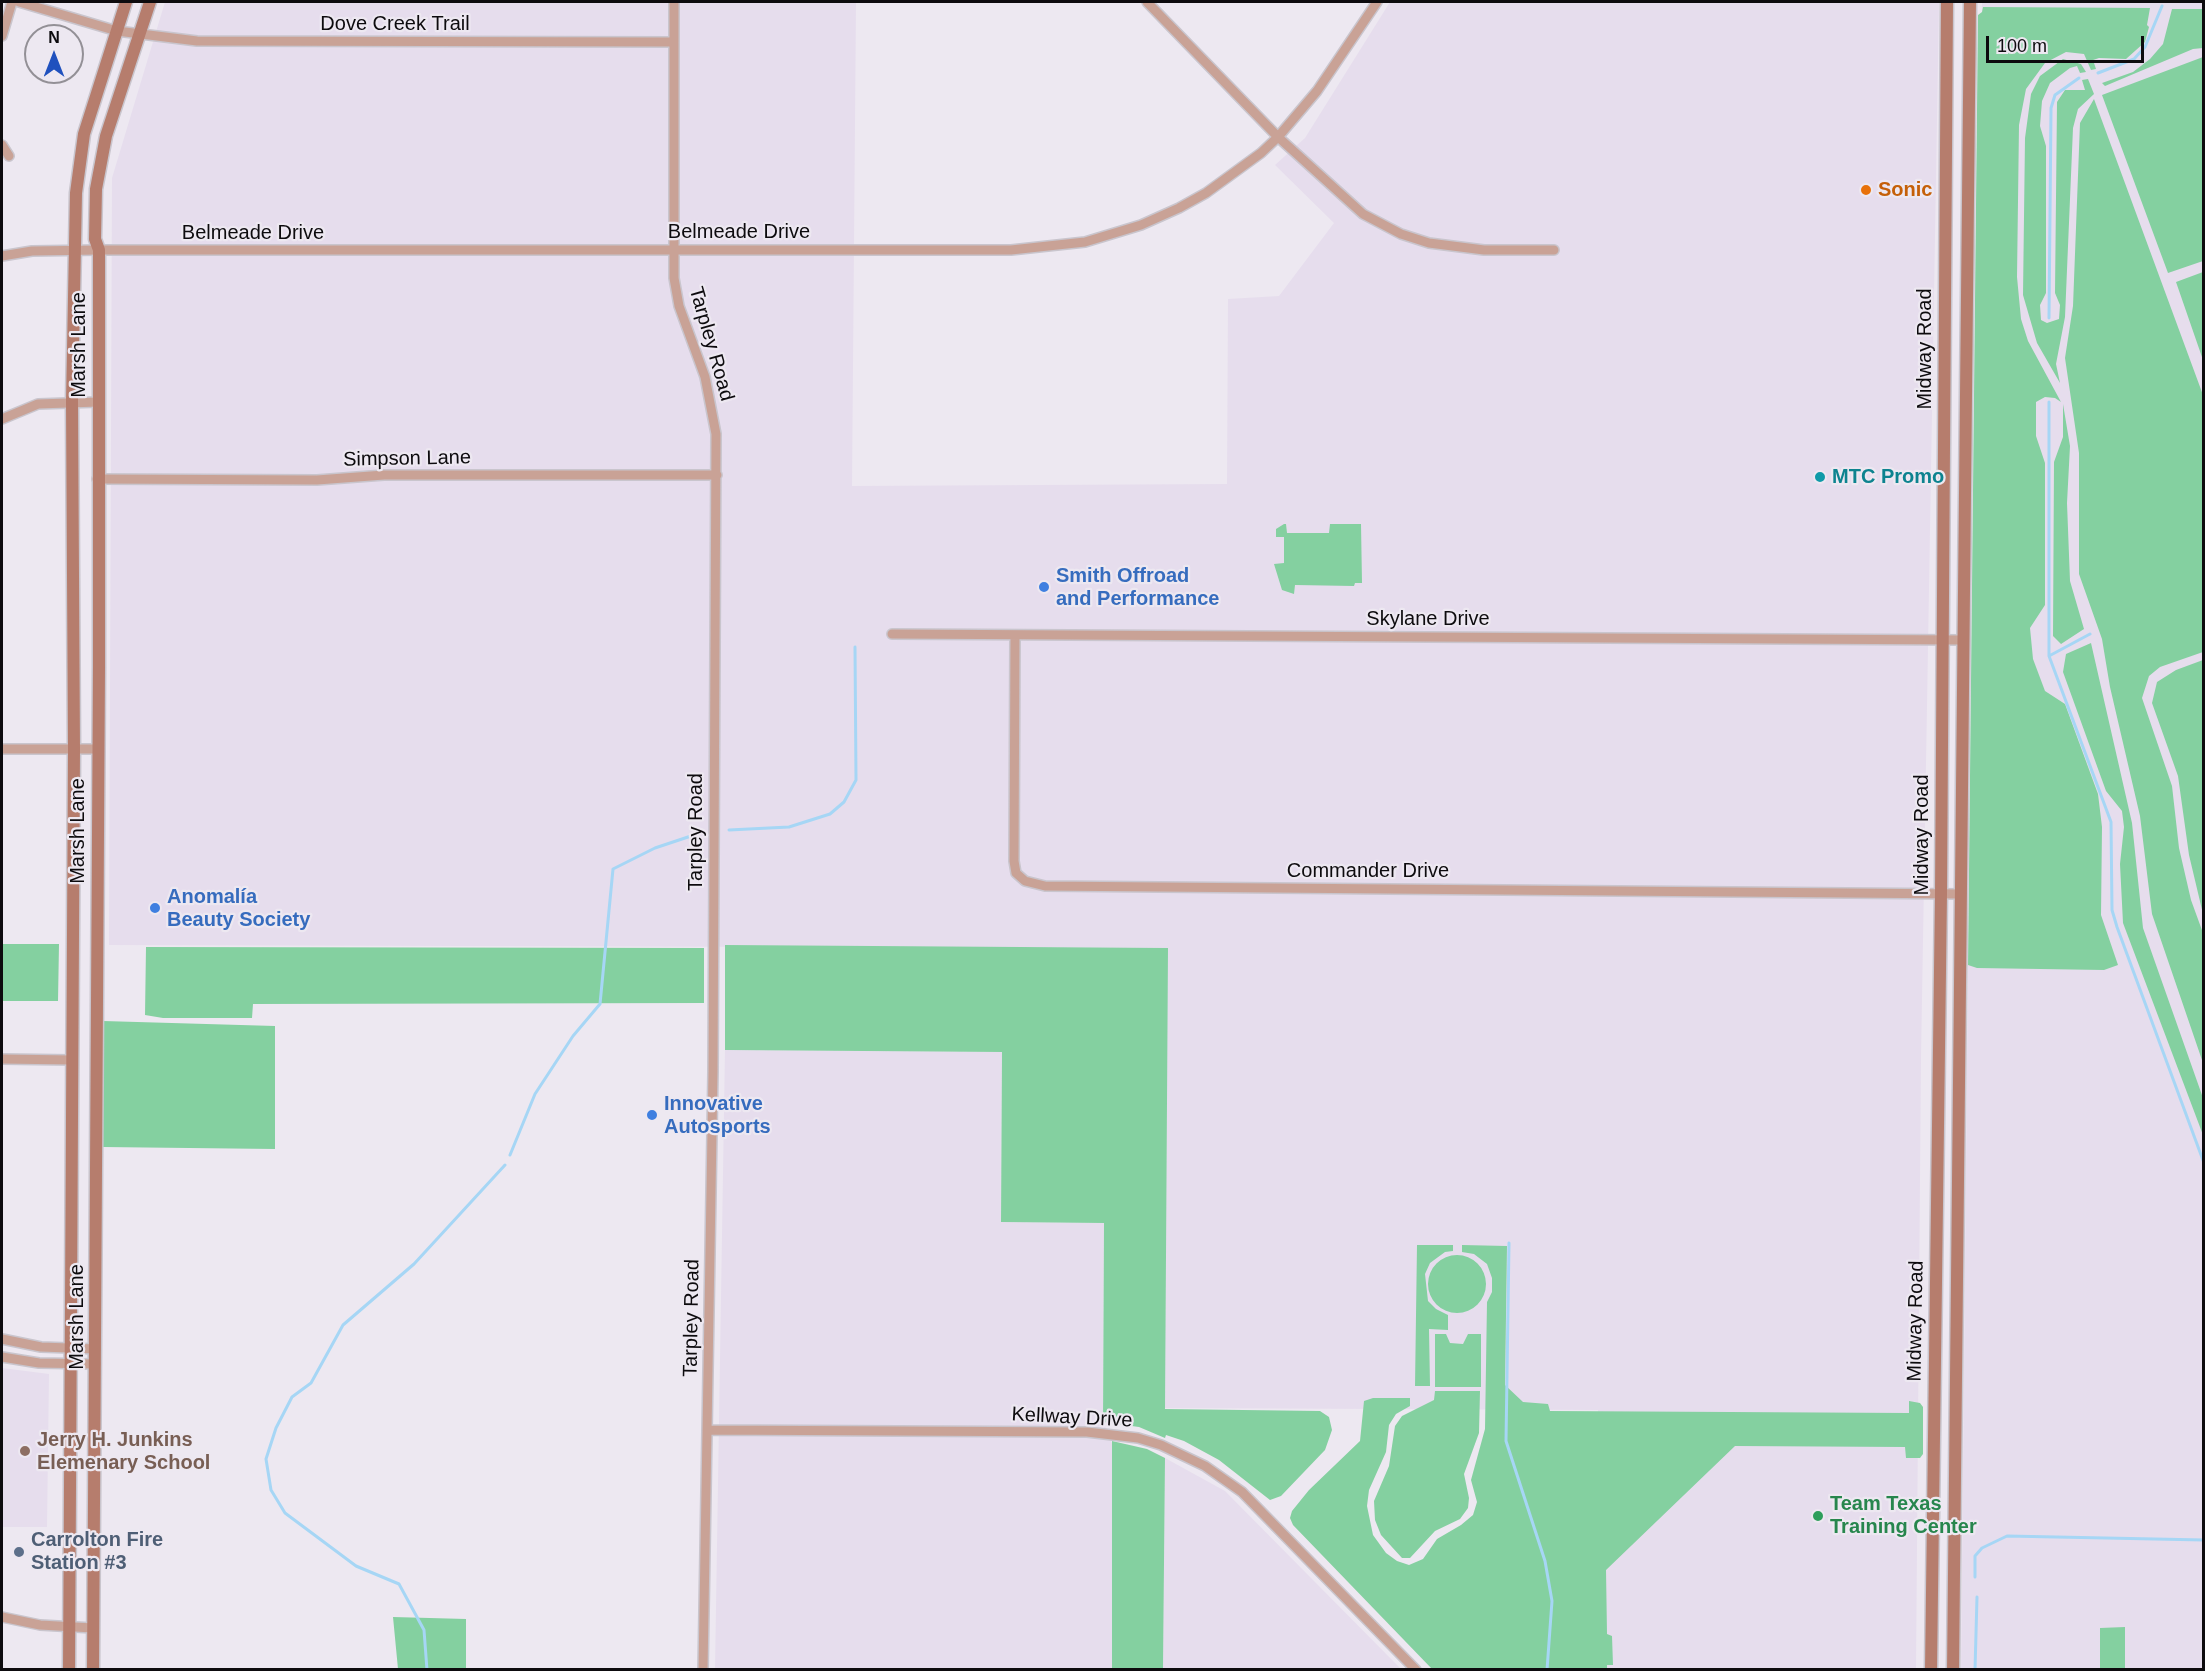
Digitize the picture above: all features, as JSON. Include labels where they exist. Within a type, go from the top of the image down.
[{"type":"main road","name":"Marsh Lane","points":[[69,1670],[74,750],[72,401],[76,251],[80,156],[126,2]]},
{"type":"main road","name":"Marsh Lane","points":[[93,1670],[99,250],[95,239],[100,157],[150,2]]},
{"type":"main road","name":"Midway Road","points":[[1931,1670],[1941,893],[1947,2]]},
{"type":"main road","name":"Midway Road","points":[[1953,1670],[1970,2]]},
{"type":"main road","points":[[1945,158],[1968,158]]},
{"type":"main road","points":[[1945,263],[1967,263]]},
{"type":"main road","points":[[1944,418],[1966,417]]},
{"type":"main road","points":[[1937,1240],[1958,1241]]},
{"type":"main road","points":[[1934,1470],[1955,1471]]},
{"type":"street","points":[[2,36],[12,2]]},
{"type":"street","name":"Dove Creek Trail","points":[[19,2],[117,31],[139,35],[231,42],[674,42]]},
{"type":"street","name":"Tarpley Road","points":[[674,2],[672,250],[679,306],[705,377],[713,411],[717,476],[709,1430],[703,1670]]},
{"type":"street","points":[[1147,2],[1278,137],[1363,214],[1401,234],[1429,243],[1456,248],[1554,250]]},
{"type":"street","name":"Belmeade Drive","points":[[2,256],[32,251],[99,250],[1011,250],[1085,242],[1141,225],[1179,208],[1235,173],[1278,137],[1317,91],[1377,2]]},
{"type":"street","points":[[2,145],[9,156]]},
{"type":"street","points":[[2,419],[38,404],[72,401],[98,402]]},
{"type":"street","name":"Simpson Lane","points":[[98,479],[317,480],[384,475],[717,476]]},
{"type":"street","name":"Skylane Drive","points":[[892,634],[1964,640]]},
{"type":"street","name":"Commander Drive","points":[[1015,635],[1014,861],[1016,873],[1024,881],[1045,886],[1962,894]]},
{"type":"street","points":[[2,749],[98,749]]},
{"type":"street","points":[[2,1059],[72,1060]]},
{"type":"street","points":[[2,1338],[41,1347],[96,1349]]},
{"type":"street","points":[[2,1357],[39,1364],[96,1364]]},
{"type":"street","name":"Kellway Drive","points":[[709,1430],[1087,1432],[1138,1438],[1161,1445],[1205,1466],[1242,1492],[1416,1670]]},
{"type":"street","points":[[2,1617],[40,1625],[93,1628]]},
{"type":"shaded area","points":[[165,2],[856,2],[852,486],[1227,484],[1228,299],[1279,296],[1334,223],[1275,165],[1305,138],[1390,2],[1939,2],[1921,1057],[1916,1669],[1596,1669],[1598,1410],[1165,1408],[1167,948],[109,945],[112,178]]},
{"type":"shaded area","points":[[1982,2],[2203,2],[2203,1669],[1961,1670],[1968,965],[2117,965],[1974,849]]},
{"type":"shaded area","points":[[725,1050],[1002,1052],[1001,1222],[1104,1223],[1103,1421],[1113,1446],[1112,1669],[715,1670]]},
{"type":"shaded area","name":"Jerry H. Junkins Elemenary School","points":[[2,1368],[49,1374],[47,1527],[2,1527]]},
{"type":"shaded area","points":[[1165,1458],[1225,1491],[1401,1669],[1163,1670]]},
{"type":"green space","points":[[1983,7],[2150,8],[2145,42],[2126,59],[2099,58],[2093,60],[2096,69],[2091,70],[2084,54],[2066,52],[2045,63],[2026,89],[2019,125],[2017,277],[2021,319],[2028,341],[2061,402],[2055,398],[2045,397],[2036,402],[2036,436],[2045,463],[2045,605],[2030,628],[2033,659],[2045,691],[2065,704],[2098,794],[2102,827],[2101,915],[2118,965],[2104,970],[1977,968],[1968,965],[1978,15],[1982,12]]},
{"type":"green space","points":[[2172,9],[2203,9],[2203,48],[2193,49],[2105,86],[2102,83],[2133,72],[2150,59],[2163,44]]},
{"type":"green space","points":[[2203,57],[2203,261],[2168,273],[2102,95]]},
{"type":"green space","points":[[2063,59],[2081,64],[2086,72],[2080,73],[2077,66],[2070,68],[2050,83],[2042,101],[2040,126],[2046,146],[2046,293],[2040,305],[2041,320],[2047,323],[2059,319],[2060,305],[2055,293],[2057,102],[2065,90],[2085,90],[2082,80],[2088,79],[2094,94],[2078,109],[2073,128],[2065,317],[2056,364],[2060,383],[2037,343],[2023,295],[2025,138],[2031,94],[2040,76]]},
{"type":"green space","points":[[2094,99],[2203,395],[2203,652],[2160,667],[2149,676],[2142,698],[2172,786],[2179,848],[2191,900],[2203,933],[2203,1063],[2152,914],[2140,816],[2110,687],[2102,639],[2079,574],[2079,453],[2065,358],[2073,306],[2080,123]]},
{"type":"green space","points":[[2203,272],[2203,360],[2176,282]]},
{"type":"green space","points":[[2063,404],[2070,446],[2067,503],[2070,581],[2084,629],[2061,644],[2053,636],[2054,462],[2063,437]]},
{"type":"green space","points":[[1286,524],[1287,533],[1329,533],[1330,524],[1361,524],[1362,583],[1355,583],[1354,586],[1295,585],[1294,594],[1282,590],[1274,564],[1284,563],[1284,537],[1276,537],[1276,529]]},
{"type":"green space","points":[[2091,643],[2132,823],[2143,928],[2203,1098],[2203,1135],[2123,923],[2120,864],[2124,827],[2122,811],[2106,791],[2063,672],[2066,654]]},
{"type":"green space","points":[[2204,660],[2203,914],[2189,855],[2178,776],[2152,703],[2157,682],[2176,670]]},
{"type":"green space","points":[[2,944],[59,944],[58,1001],[2,1001]]},
{"type":"green space","points":[[725,945],[1168,948],[1165,1409],[1320,1411],[1329,1417],[1332,1430],[1325,1450],[1281,1496],[1270,1500],[1219,1460],[1184,1441],[1166,1435],[1165,1438],[1139,1427],[1103,1422],[1104,1223],[1001,1222],[1002,1052],[725,1050]]},
{"type":"green space","points":[[146,947],[704,948],[704,1003],[253,1004],[252,1018],[163,1018],[145,1015]]},
{"type":"green space","points":[[103,1021],[275,1026],[275,1149],[103,1147]]},
{"type":"green space","points":[[1417,1245],[1453,1245],[1453,1251],[1445,1252],[1430,1263],[1425,1274],[1428,1301],[1436,1309],[1448,1315],[1448,1330],[1429,1329],[1430,1386],[1415,1386]]},
{"type":"green space","points":[[1462,1245],[1507,1246],[1505,1385],[1523,1402],[1548,1404],[1550,1411],[1909,1413],[1909,1401],[1920,1403],[1923,1407],[1923,1454],[1920,1458],[1906,1458],[1905,1447],[1735,1446],[1606,1570],[1607,1634],[1612,1636],[1613,1665],[1607,1665],[1607,1669],[1432,1669],[1293,1525],[1290,1518],[1292,1511],[1309,1490],[1360,1441],[1364,1401],[1373,1398],[1410,1398],[1410,1406],[1396,1414],[1389,1425],[1386,1452],[1369,1490],[1367,1506],[1373,1535],[1386,1553],[1397,1561],[1409,1565],[1423,1559],[1437,1539],[1473,1515],[1477,1502],[1471,1480],[1485,1429],[1487,1302],[1492,1292],[1492,1278],[1487,1264],[1474,1254],[1462,1252]]},
{"type":"green space","points":[[1457,1255],[1473,1260],[1481,1268],[1486,1284],[1481,1300],[1473,1308],[1457,1313],[1441,1308],[1433,1300],[1428,1284],[1433,1268],[1441,1260]]},
{"type":"green space","points":[[1435,1334],[1446,1334],[1450,1343],[1463,1344],[1468,1334],[1481,1334],[1481,1387],[1435,1387]]},
{"type":"green space","points":[[1435,1391],[1480,1391],[1479,1433],[1464,1474],[1469,1498],[1468,1508],[1460,1519],[1435,1531],[1410,1558],[1402,1558],[1381,1535],[1375,1520],[1374,1501],[1389,1466],[1395,1426],[1402,1416],[1434,1400]]},
{"type":"green space","points":[[1112,1441],[1147,1449],[1165,1458],[1163,1669],[1112,1669]]},
{"type":"green space","points":[[393,1617],[466,1619],[466,1669],[398,1669]]},
{"type":"green space","points":[[2125,1627],[2125,1669],[2100,1669],[2100,1628]]},
{"type":"waterway","points":[[2098,73],[2134,59],[2145,47],[2162,6]]},
{"type":"waterway","points":[[2049,318],[2051,108],[2055,95],[2079,78]]},
{"type":"waterway","points":[[2049,402],[2049,656],[2111,822],[2112,910],[2117,927],[2204,1163]]},
{"type":"waterway","points":[[2049,656],[2090,634]]},
{"type":"waterway","points":[[729,830],[789,827],[830,814],[844,802],[856,780],[855,647]]},
{"type":"waterway","points":[[510,1155],[535,1094],[573,1036],[600,1004],[613,869],[655,848],[694,835]]},
{"type":"waterway","points":[[427,1670],[424,1630],[399,1584],[356,1566],[285,1513],[271,1490],[266,1459],[276,1428],[292,1397],[311,1383],[343,1325],[414,1264],[505,1165]]},
{"type":"waterway","points":[[1509,1243],[1506,1441],[1545,1561],[1552,1601],[1547,1670]]},
{"type":"waterway","points":[[1975,1577],[1975,1556],[1982,1548],[2007,1536],[2204,1540]]},
{"type":"waterway","points":[[1975,1670],[1977,1597]]},
{"type":"place","name":"Sonic","points":[[1866,190]]},
{"type":"place","name":"MTC Promo","points":[[1820,477]]},
{"type":"place","name":"Smith Offroad and Performance","points":[[1044,587]]},
{"type":"place","name":"Anomalía Beauty Society","points":[[155,908]]},
{"type":"place","name":"Innovative Autosports","points":[[652,1115]]},
{"type":"place","name":"Jerry H. Junkins Elemenary School","points":[[25,1451]]},
{"type":"place","name":"Team Texas Training Center","points":[[1818,1516]]},
{"type":"place","name":"Carrolton Fire Station #3","points":[[19,1552]]}]
